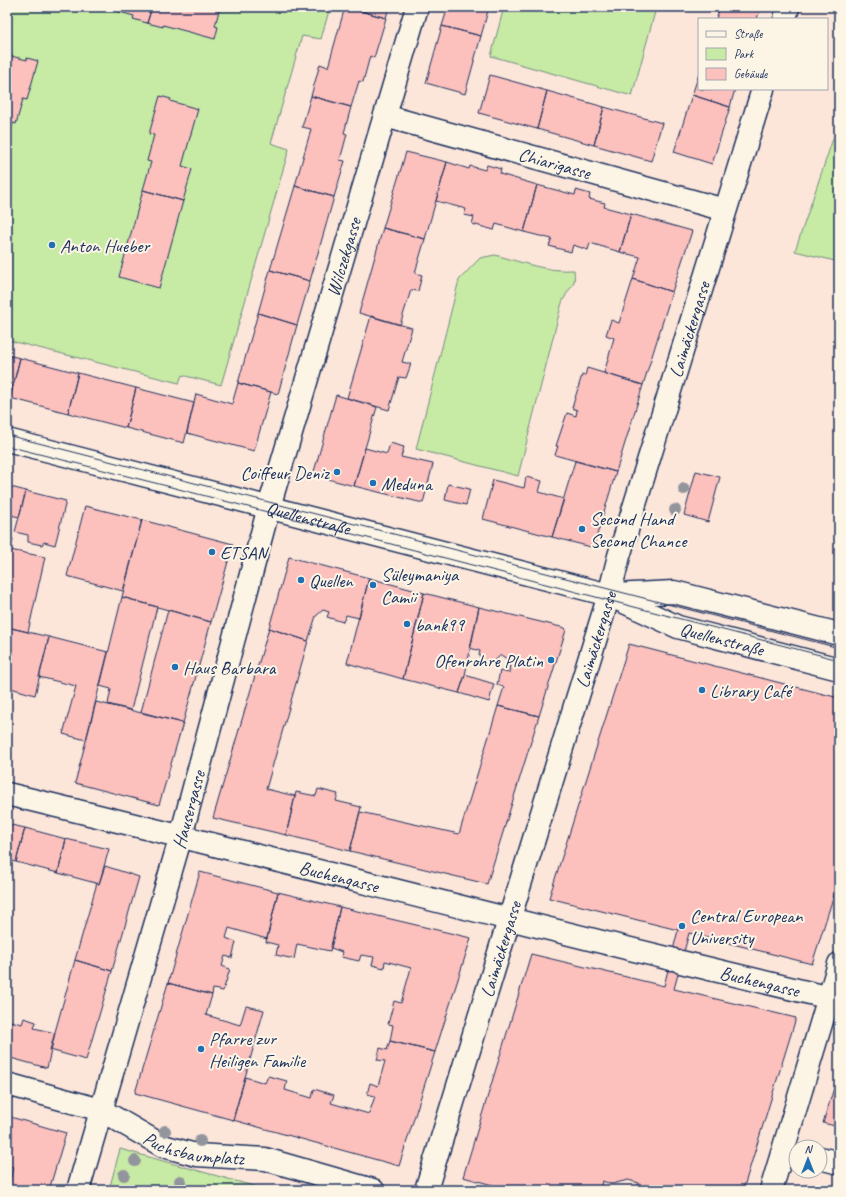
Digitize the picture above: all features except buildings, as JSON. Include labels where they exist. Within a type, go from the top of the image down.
[{"type":"street","name":"Wilczekgasse","points":[[269,507],[418,7]]},
{"type":"street","points":[[784,18],[788,7]]},
{"type":"street","name":"Laimäckergasse","points":[[426,1190],[763,90]]},
{"type":"street","name":"Chiarigasse","points":[[385,116],[725,210]]},
{"type":"street","name":"Quellenstraße","points":[[7,440],[609,595],[678,627],[839,670]]},
{"type":"street","name":"Hausergasse","points":[[101,1110],[181,836],[269,507]]},
{"type":"street","name":"Quellenstraße","points":[[609,595],[674,592],[839,634]]},
{"type":"street","name":"Buchengasse","points":[[7,794],[181,836],[508,920],[834,999]]},
{"type":"street","points":[[793,1139],[834,999],[839,964]]},
{"type":"street","name":"Puchsbaumplatz","points":[[7,1084],[101,1110],[163,1146],[196,1155],[265,1159],[373,1190]]},
{"type":"street","points":[[78,1190],[101,1110]]},
{"type":"street","points":[[771,1190],[788,1154]]},
{"type":"street","points":[[828,1160],[839,1163]]},
{"type":"green space","points":[[7,7],[330,7],[321,39],[302,36],[271,143],[289,149],[221,385],[182,375],[179,383],[7,340]]},
{"type":"green space","points":[[504,7],[656,8],[632,96],[491,56]]},
{"type":"green space","points":[[839,121],[839,262],[795,251]]},
{"type":"green space","points":[[495,255],[544,268],[574,270],[574,283],[561,306],[518,476],[416,449],[459,280],[480,258]]},
{"type":"green space","points":[[120,1149],[268,1190],[109,1190]]},
{"type":"tram line","points":[[7,435],[839,648]]},
{"type":"tram line","points":[[7,446],[839,660]]},
{"type":"place","name":"Anton Hueber","points":[[52,245]]},
{"type":"place","name":"Coiffeur Deniz","points":[[337,472]]},
{"type":"place","name":"Meduna","points":[[373,483]]},
{"type":"place","name":"Second Hand Second Chance","points":[[582,529]]},
{"type":"place","name":"ETSAN","points":[[212,552]]},
{"type":"place","name":"Quellen","points":[[301,580]]},
{"type":"place","name":"Süleymaniya Camii","points":[[373,585]]},
{"type":"place","name":"bank99","points":[[407,624]]},
{"type":"place","name":"Ofenrohre Platin","points":[[551,660]]},
{"type":"place","name":"Haus Barbara","points":[[175,667]]},
{"type":"place","name":"Library Café","points":[[702,690]]},
{"type":"place","name":"Central European University","points":[[682,926]]},
{"type":"place","name":"Pfarre zur Heiligen Familie","points":[[201,1049]]}]
